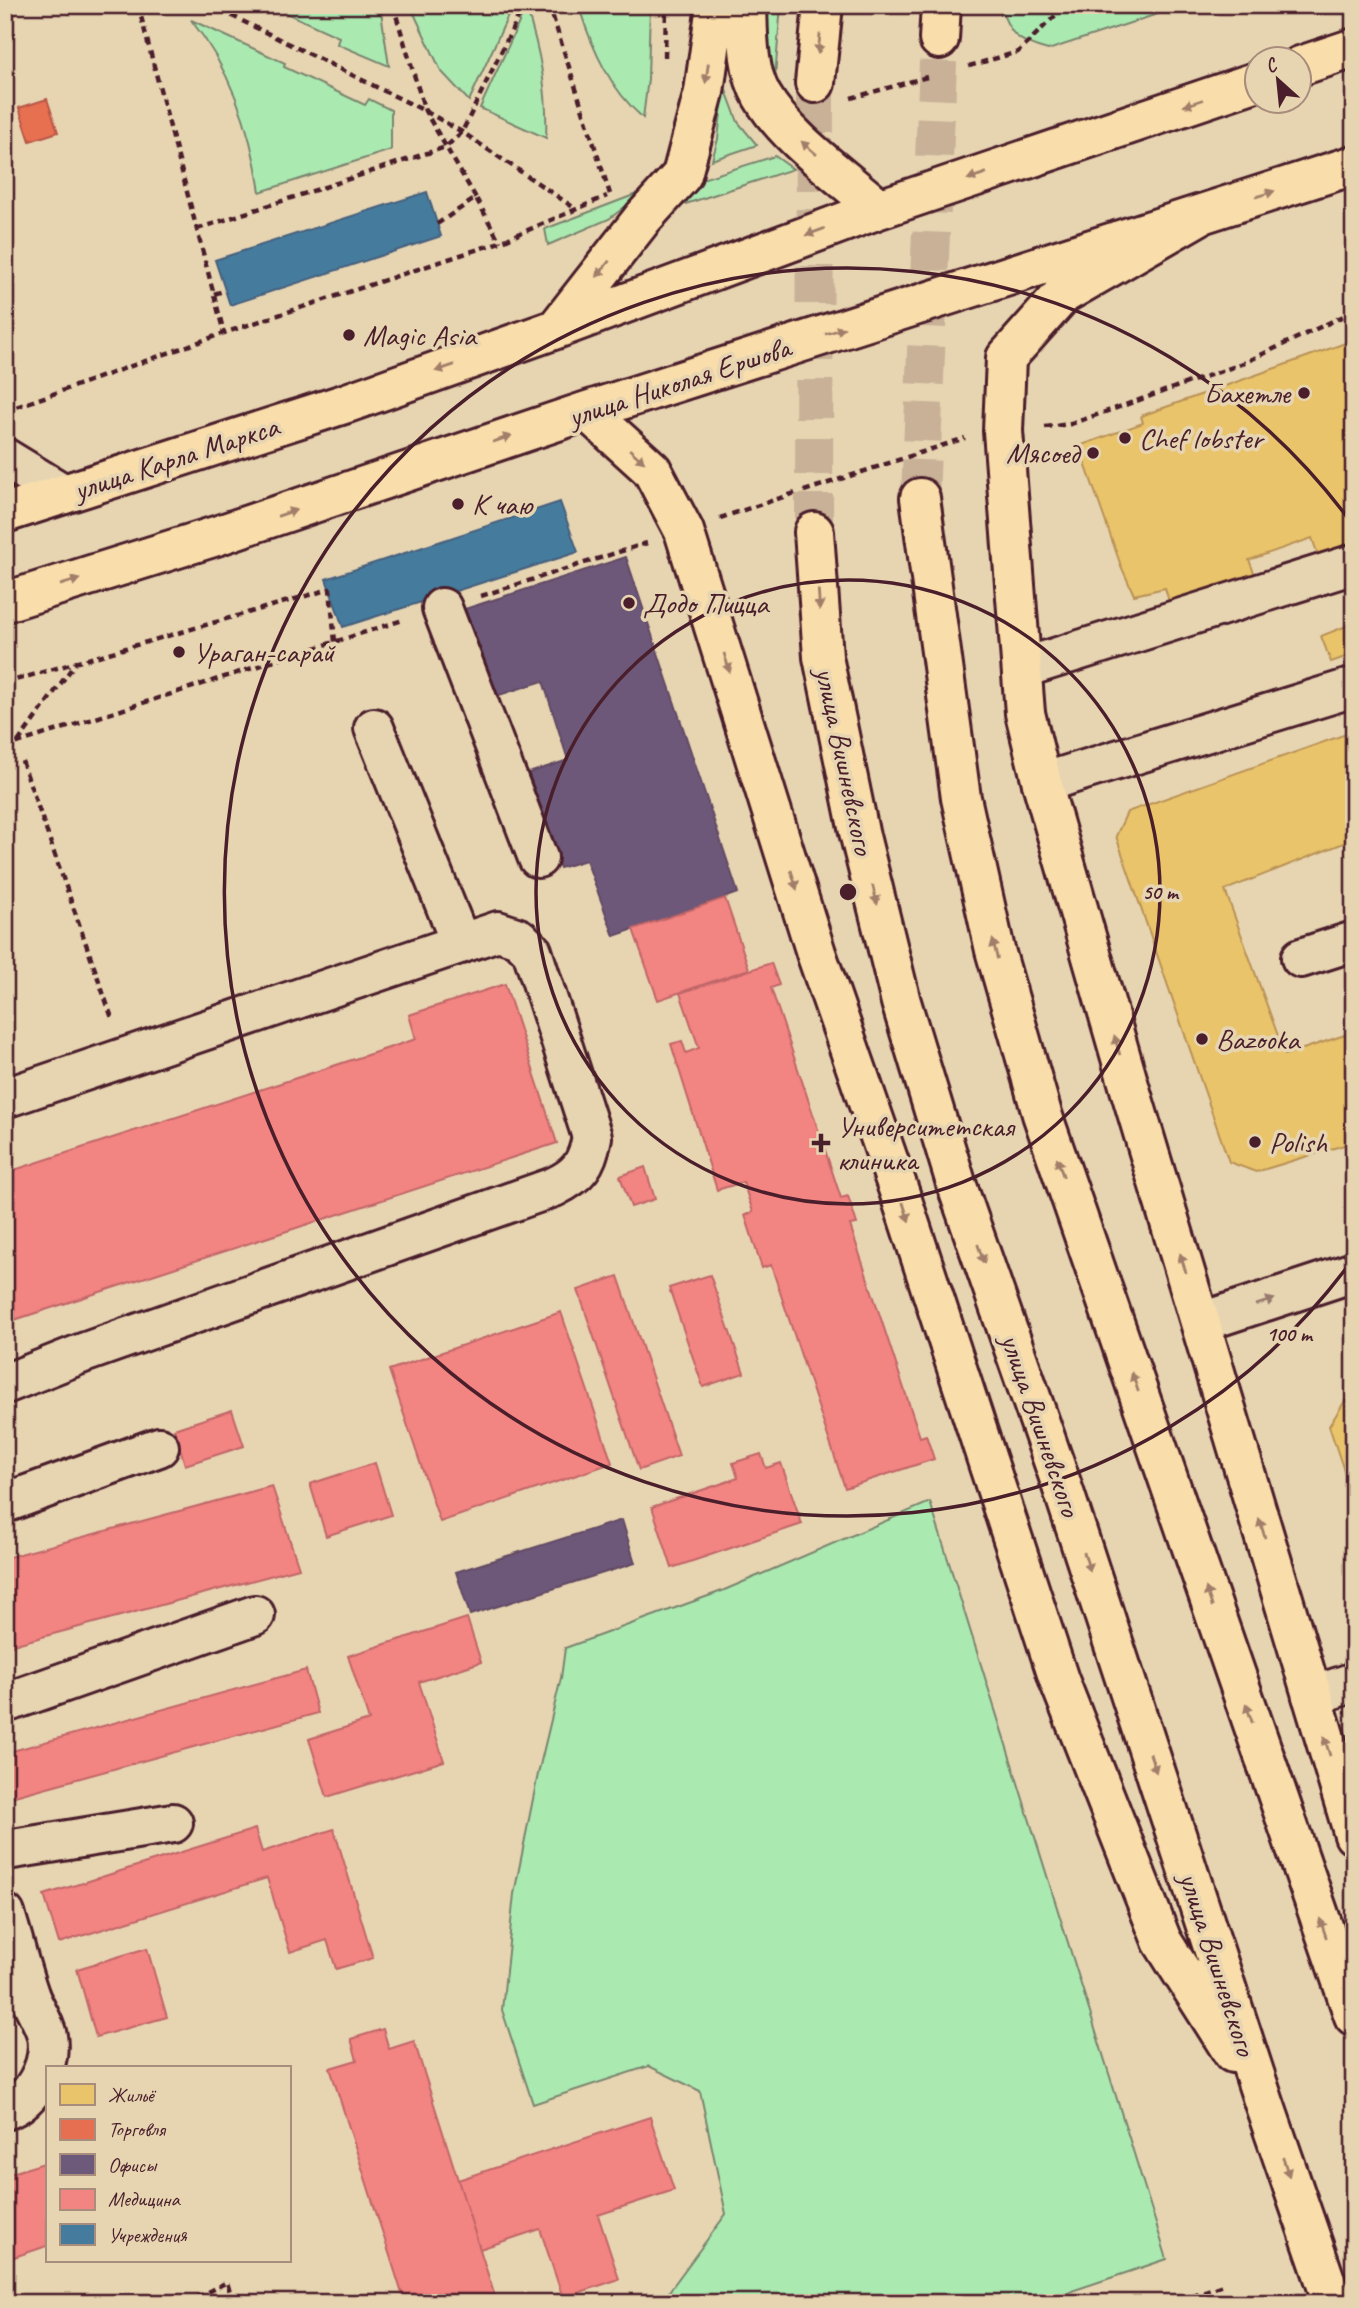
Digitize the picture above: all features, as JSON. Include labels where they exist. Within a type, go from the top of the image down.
[{"type":"main road","points":[[556,329],[643,218],[682,174],[704,92],[716,5]]},
{"type":"main road","points":[[747,5],[750,60],[761,94],[786,128],[879,209]]},
{"type":"main road","points":[[823,5],[827,92]]},
{"type":"main road","points":[[1314,61],[1354,47]]},
{"type":"main road","points":[[556,329],[879,209],[1244,86]]},
{"type":"main road","name":"улица Николая Ершова","points":[[5,602],[216,536],[587,411],[1354,165]]},
{"type":"main road","points":[[1200,215],[1063,294],[1006,358],[1003,430],[1025,713],[1042,783],[1130,1089],[1354,1835]]},
{"type":"main road","name":"улица Карла Маркса","points":[[5,513],[346,403],[556,329]]},
{"type":"main road","points":[[587,411],[652,470],[684,531],[816,953],[900,1194],[1059,1679],[1162,1941],[1264,2103]]},
{"type":"main road","points":[[920,498],[961,798],[995,950],[1042,1114],[1354,2015]]},
{"type":"main road","name":"улица Вишневского","points":[[814,532],[823,657],[859,832],[901,1002],[956,1184],[1061,1483],[1264,2103],[1333,2303]]},
{"type":"street","points":[[5,458],[64,494]]},
{"type":"street","points":[[1023,668],[1354,564]]},
{"type":"street","points":[[442,608],[538,858]]},
{"type":"street","points":[[1042,783],[1354,687]]},
{"type":"street","points":[[374,728],[461,944]]},
{"type":"street","points":[[5,1098],[498,931],[519,938],[532,951],[593,1137],[581,1169],[570,1180],[83,1353],[5,1384]]},
{"type":"street","points":[[1301,958],[1354,941]]},
{"type":"street","points":[[1200,1320],[1214,1318],[1354,1272]]},
{"type":"street","points":[[5,1503],[159,1447]]},
{"type":"street","points":[[5,1703],[255,1615]]},
{"type":"street","points":[[1312,1696],[1354,1682]]},
{"type":"street","points":[[5,1846],[13,1849],[173,1823]]},
{"type":"street","points":[[5,1914],[18,2001],[47,2039],[45,2062],[34,2089],[19,2105],[5,2110]]},
{"type":"path","points":[[138,5],[224,333]]},
{"type":"path","points":[[210,5],[425,111],[462,132],[576,209]]},
{"type":"path","points":[[233,15],[262,5]]},
{"type":"path","points":[[393,5],[425,111],[500,242]]},
{"type":"path","points":[[197,229],[446,146],[462,132],[524,5]]},
{"type":"path","points":[[549,5],[610,195]]},
{"type":"path","points":[[967,66],[1018,52],[1066,5]]},
{"type":"path","points":[[827,92],[928,77]]},
{"type":"path","points":[[5,411],[224,333],[500,242],[620,190]]},
{"type":"path","points":[[437,224],[476,198]]},
{"type":"path","points":[[214,294],[223,291]]},
{"type":"path","points":[[1035,428],[1070,424],[1244,363],[1354,311]]},
{"type":"path","points":[[712,521],[973,435]]},
{"type":"path","points":[[5,747],[648,543]]},
{"type":"path","points":[[5,683],[330,589],[335,642]]},
{"type":"path","points":[[18,743],[78,661]]},
{"type":"path","points":[[22,761],[125,1056]]},
{"type":"path","points":[[186,2303],[227,2282],[233,2303]]},
{"type":"path","points":[[1169,2303],[1223,2285]]},
{"type":"green space","points":[[285,5],[380,5],[389,66],[337,44],[339,37],[275,8]]},
{"type":"green space","points":[[410,5],[513,5],[469,101],[441,71]]},
{"type":"green space","points":[[566,5],[650,5],[648,79],[643,118],[621,95],[604,69],[580,10],[569,15]]},
{"type":"green space","points":[[764,5],[781,5],[774,89],[765,49]]},
{"type":"green space","points":[[1185,5],[1048,50],[1029,44],[1016,36],[1007,24],[1000,6]]},
{"type":"green space","points":[[526,7],[542,72],[546,138],[480,108]]},
{"type":"green space","points":[[191,20],[285,63],[284,67],[365,105],[369,99],[391,110],[391,150],[260,192],[251,146],[237,101],[217,59]]},
{"type":"green space","points":[[724,85],[738,122],[757,145],[712,160],[718,139]]},
{"type":"green space","points":[[775,156],[793,169],[670,209],[689,183]]},
{"type":"green space","points":[[647,190],[609,219],[548,245],[545,229]]},
{"type":"green space","points":[[930,1502],[1167,2259],[1036,2303],[663,2303],[726,2214],[700,2091],[649,2066],[533,2104],[502,2010],[514,1894],[561,1678],[565,1648],[722,1591]]},
{"type":"building: Жильё","points":[[1354,340],[1354,542],[1318,555],[1312,538],[1249,560],[1255,575],[1170,605],[1165,588],[1134,595],[1121,566],[1079,446],[1143,423],[1141,416]]},
{"type":"building: Жильё","points":[[1354,623],[1354,654],[1331,662],[1321,636]]},
{"type":"building: Жильё","points":[[1349,733],[1354,749],[1354,839],[1225,890],[1285,1055],[1354,1032],[1354,1142],[1256,1172],[1229,1162],[1116,836],[1127,812]]},
{"type":"building: Жильё","points":[[1354,839],[1354,862],[1347,841]]},
{"type":"building: Жильё","points":[[1354,1387],[1354,1501],[1329,1426]]},
{"type":"building: Торговля","points":[[47,99],[58,132],[30,141],[19,108]]},
{"type":"building: Офисы","points":[[626,557],[738,893],[614,936],[586,860],[560,868],[529,773],[568,760],[543,681],[490,698],[462,610]]},
{"type":"building: Офисы","points":[[622,1520],[635,1563],[470,1615],[456,1572]]},
{"type":"building: Медицина","points":[[725,898],[749,969],[658,1000],[633,929]]},
{"type":"building: Медицина","points":[[771,963],[779,985],[771,988],[841,1198],[848,1196],[857,1224],[850,1225],[920,1437],[926,1435],[934,1459],[845,1488],[771,1265],[762,1268],[745,1215],[753,1212],[743,1182],[717,1190],[671,1044],[682,1041],[686,1053],[699,1048],[680,993]]},
{"type":"building: Медицина","points":[[505,984],[557,1143],[5,1323],[5,1173],[416,1039],[409,1015]]},
{"type":"building: Медицина","points":[[645,1167],[655,1199],[631,1207],[620,1176]]},
{"type":"building: Медицина","points":[[710,1275],[744,1373],[703,1387],[669,1288]]},
{"type":"building: Медицина","points":[[618,1276],[679,1456],[639,1470],[578,1290]]},
{"type":"building: Медицина","points":[[561,1312],[612,1463],[440,1522],[389,1370]]},
{"type":"building: Медицина","points":[[232,1410],[244,1446],[185,1465],[174,1429]]},
{"type":"building: Медицина","points":[[761,1454],[766,1468],[781,1463],[802,1524],[672,1568],[652,1507],[738,1478],[733,1463]]},
{"type":"building: Медицина","points":[[375,1463],[391,1515],[326,1536],[310,1484]]},
{"type":"building: Медицина","points":[[272,1486],[299,1568],[5,1647],[5,1558]]},
{"type":"building: Медицина","points":[[467,1618],[481,1662],[419,1682],[444,1761],[327,1797],[309,1739],[369,1720],[348,1656]]},
{"type":"building: Медицина","points":[[306,1670],[318,1713],[11,1797],[5,1776],[5,1753]]},
{"type":"building: Медицина","points":[[255,1829],[262,1852],[334,1829],[373,1958],[336,1969],[327,1940],[290,1952],[267,1878],[59,1943],[44,1895]]},
{"type":"building: Медицина","points":[[147,1948],[167,2017],[96,2037],[77,1969]]},
{"type":"building: Медицина","points":[[383,2029],[389,2049],[414,2041],[497,2303],[405,2303],[330,2068],[357,2060],[351,2039]]},
{"type":"building: Медицина","points":[[650,2117],[674,2190],[598,2215],[619,2279],[563,2298],[540,2229],[480,2249],[458,2180]]},
{"type":"building: Медицина","points":[[46,2162],[46,2246],[5,2260],[5,2175]]},
{"type":"building: Учреждения","points":[[427,192],[441,236],[230,305],[215,260]]},
{"type":"building: Учреждения","points":[[560,502],[578,552],[343,627],[326,579]]},
{"type":"tunnel","points":[[920,498],[939,39]]},
{"type":"tunnel","points":[[814,532],[815,83]]},
{"type":"place","name":"Magic Asia","points":[[349,335]]},
{"type":"place","name":"Бахетле","points":[[1304,393]]},
{"type":"place","name":"Chef lobster","points":[[1125,438]]},
{"type":"place","name":"Мясоед","points":[[1093,453]]},
{"type":"place","name":"К чаю","points":[[458,504]]},
{"type":"place","name":"Додо Пицца","points":[[629,603]]},
{"type":"place","name":"Ураган-сарай","points":[[179,652]]},
{"type":"place","name":"Bazooka","points":[[1202,1039]]},
{"type":"place","name":"Polish","points":[[1255,1142]]},
{"type":"place","name":"Университетская клиника","points":[[821,1143]]}]
